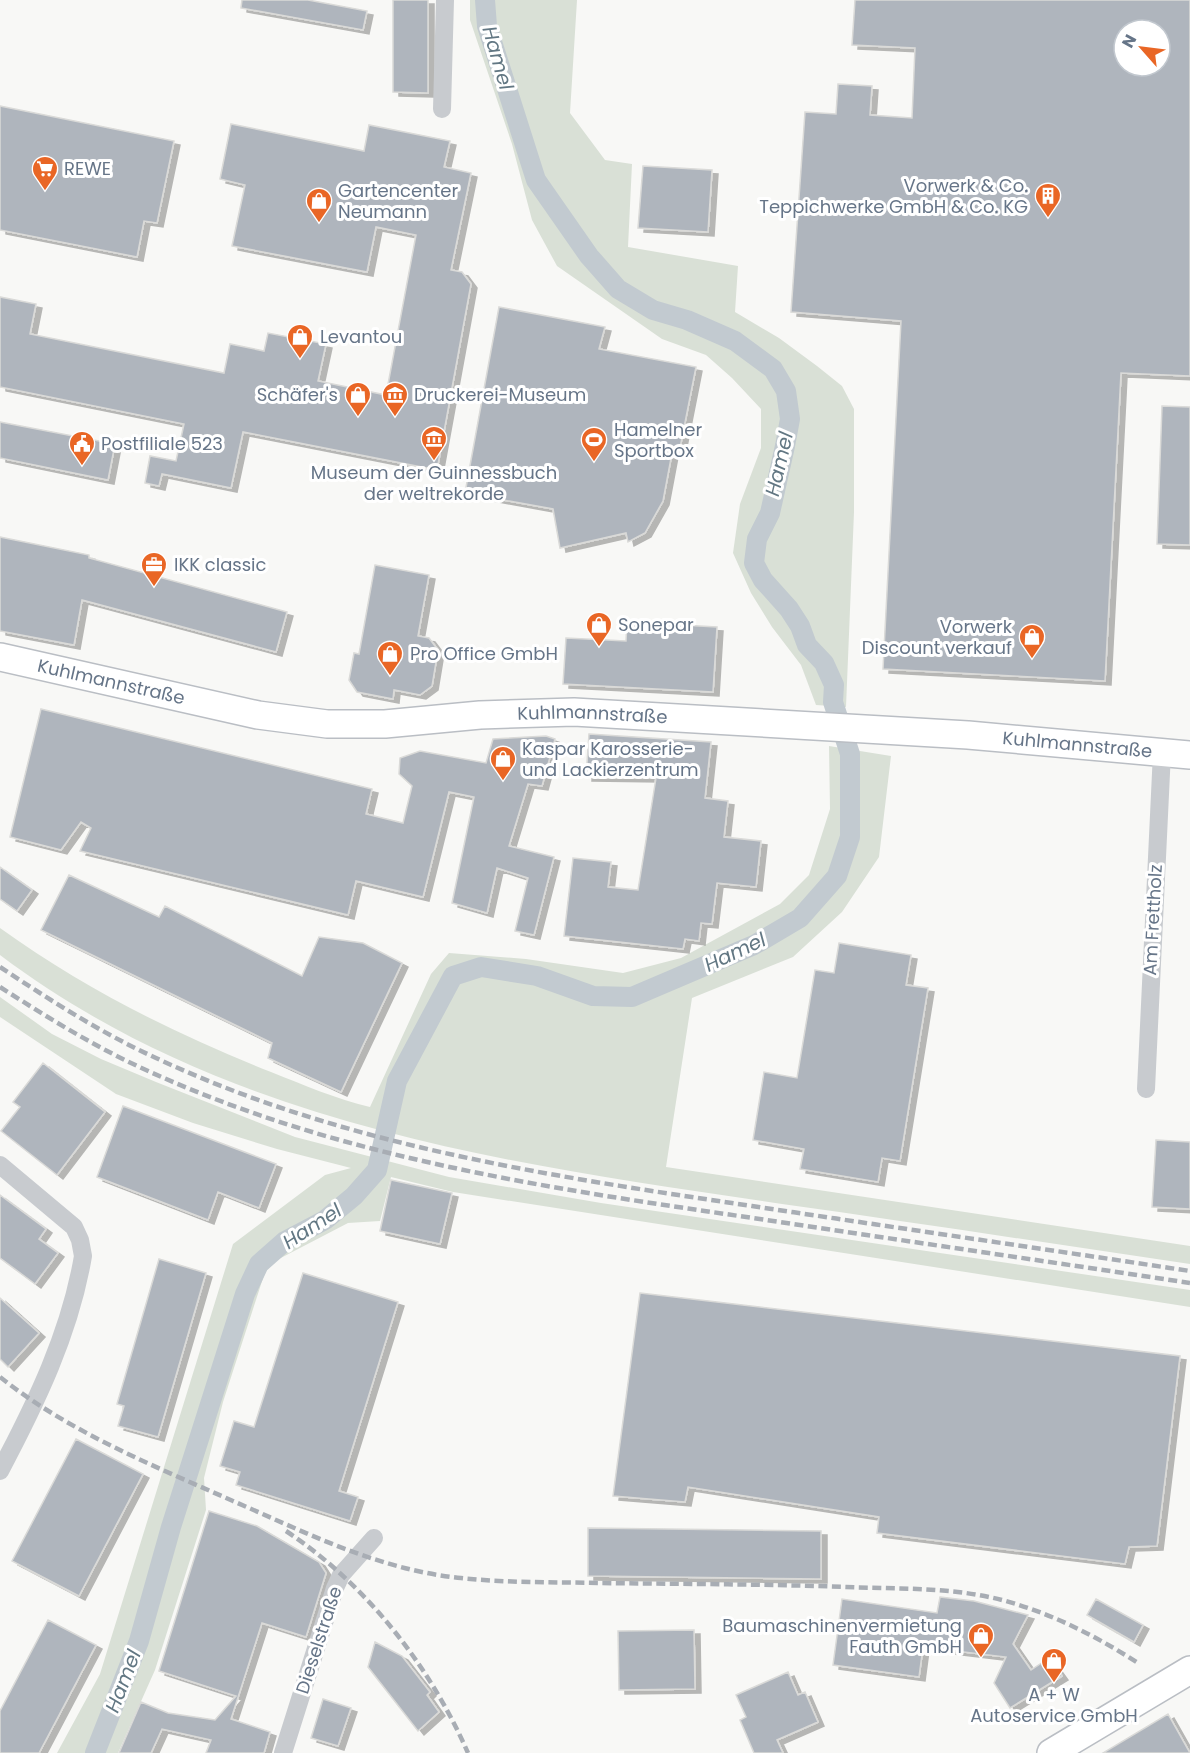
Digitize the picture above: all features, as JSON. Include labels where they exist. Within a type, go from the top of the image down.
[{"type":"main road","name":"Kuhlmannstraße","points":[[0,657],[258,715],[327,724],[385,724],[480,715],[574,712],[852,729],[1190,755]]},
{"type":"main road","points":[[1051,1753],[1190,1670]]},
{"type":"street","points":[[442,109],[445,0]]},
{"type":"street","name":"Am Frettholz","points":[[1146,1089],[1162,752]]},
{"type":"street","points":[[0,1166],[74,1227],[80,1240],[83,1256],[55,1356],[35,1404],[0,1471]]},
{"type":"street","name":"Dieselstraße","points":[[283,1753],[335,1588],[341,1575],[374,1538]]},
{"type":"shaded area","points":[[470,0],[577,0],[570,113],[605,160],[632,164],[628,247],[738,266],[735,312],[779,338],[842,386],[854,409],[854,512],[846,707],[816,705],[801,665],[772,627],[751,593],[733,553],[740,504],[761,448],[761,409],[732,378],[706,355],[662,339],[557,266],[532,220],[512,144],[470,20]]},
{"type":"shaded area","points":[[829,746],[891,756],[879,857],[842,912],[793,957],[692,998],[666,1167],[1190,1246],[1190,1264],[679,1189],[474,1153],[374,1129],[275,1098],[180,1060],[88,1013],[0,955],[0,928],[97,990],[165,1026],[296,1082],[370,1107],[431,974],[449,953],[526,959],[623,973],[681,958],[780,904],[809,875],[830,809]]},
{"type":"shaded area","points":[[0,997],[52,1034],[101,1059],[295,1137],[449,1177],[601,1203],[1190,1290],[1190,1307],[453,1192],[391,1177],[380,1221],[348,1223],[275,1261],[265,1272],[223,1402],[204,1478],[206,1510],[155,1670],[118,1753],[57,1753],[100,1674],[233,1244],[325,1175],[351,1168],[277,1149],[193,1123],[116,1094],[0,1017]]},
{"type":"building","points":[[242,0],[308,0],[367,11],[363,30],[241,8]]},
{"type":"building","points":[[393,0],[428,0],[428,93],[393,92]]},
{"type":"building","name":"Vorwerk & Co. Teppichwerke GmbH & Co. KG","points":[[855,0],[1190,0],[1190,376],[1121,373],[1105,681],[883,669],[901,321],[791,312],[805,112],[836,114],[838,84],[872,86],[870,115],[912,118],[915,48],[852,45]]},
{"type":"building","points":[[0,106],[174,141],[157,223],[144,221],[137,257],[0,230]]},
{"type":"building","points":[[231,124],[364,151],[369,125],[450,141],[444,167],[471,173],[451,270],[462,272],[471,284],[437,470],[243,432],[231,488],[162,474],[159,486],[145,483],[150,456],[176,461],[184,424],[0,387],[0,297],[36,304],[30,334],[224,373],[230,344],[264,351],[268,333],[326,344],[318,381],[386,395],[416,235],[376,227],[367,272],[232,246],[245,185],[220,179]]},
{"type":"building","points":[[643,166],[712,170],[708,232],[638,228]]},
{"type":"building","points":[[499,307],[605,327],[599,349],[696,367],[679,453],[672,453],[663,501],[645,533],[628,542],[626,533],[560,548],[553,509],[465,493]]},
{"type":"building","points":[[1162,406],[1190,407],[1190,545],[1157,544]]},
{"type":"building","points":[[0,422],[115,444],[108,480],[0,458]]},
{"type":"building","points":[[0,537],[89,555],[89,558],[287,612],[276,652],[82,600],[74,645],[0,631]]},
{"type":"building","points":[[375,565],[429,575],[418,636],[429,638],[438,650],[432,686],[420,695],[394,690],[393,699],[357,692],[349,680],[354,653],[359,654]]},
{"type":"building","points":[[627,622],[717,627],[713,692],[563,684],[566,638],[626,641]]},
{"type":"building","points":[[41,709],[372,789],[366,814],[403,823],[412,786],[399,774],[400,758],[420,751],[486,763],[493,739],[546,736],[555,739],[542,786],[528,784],[509,846],[554,857],[534,935],[515,931],[528,878],[497,868],[487,913],[452,903],[474,797],[449,792],[423,897],[356,881],[348,915],[80,851],[91,828],[81,822],[61,850],[10,837]]},
{"type":"building","points":[[589,734],[711,742],[705,798],[728,801],[724,837],[761,841],[756,887],[717,883],[712,924],[701,923],[699,941],[685,939],[683,949],[564,936],[573,858],[611,862],[608,887],[638,890],[656,778],[586,777]]},
{"type":"building","points":[[0,867],[32,890],[17,911],[0,899]]},
{"type":"building","points":[[69,875],[159,917],[165,906],[302,976],[319,937],[363,943],[402,963],[341,1092],[268,1058],[272,1043],[41,930]]},
{"type":"building","points":[[839,943],[911,955],[906,985],[928,988],[900,1161],[882,1158],[878,1182],[800,1169],[804,1149],[753,1140],[764,1072],[797,1078],[815,970],[834,973]]},
{"type":"building","points":[[43,1063],[105,1112],[57,1175],[1,1131],[20,1107],[13,1102]]},
{"type":"building","points":[[123,1106],[276,1164],[259,1208],[218,1192],[208,1220],[97,1177]]},
{"type":"building","points":[[1156,1140],[1190,1142],[1190,1209],[1152,1207]]},
{"type":"building","points":[[391,1180],[452,1193],[440,1244],[380,1231]]},
{"type":"building","points":[[0,1195],[46,1229],[39,1239],[58,1253],[35,1284],[0,1258]]},
{"type":"building","points":[[159,1259],[206,1273],[158,1437],[118,1426],[124,1406],[117,1404]]},
{"type":"building","points":[[303,1273],[398,1302],[339,1491],[358,1497],[350,1521],[236,1485],[240,1472],[220,1466],[234,1421],[254,1427]]},
{"type":"building","points":[[640,1293],[1180,1356],[1157,1546],[1129,1547],[1125,1564],[877,1533],[879,1517],[688,1487],[685,1502],[613,1496]]},
{"type":"building","points":[[0,1298],[39,1333],[8,1367],[0,1359]]},
{"type":"building","points":[[76,1439],[143,1474],[79,1596],[12,1561]]},
{"type":"building","points":[[209,1511],[257,1526],[319,1562],[326,1573],[306,1637],[262,1623],[231,1719],[270,1732],[264,1753],[206,1753],[211,1740],[162,1729],[151,1753],[119,1753],[141,1702],[168,1713],[215,1720],[236,1696],[159,1671]]},
{"type":"building","points":[[588,1528],[821,1531],[821,1579],[588,1576]]},
{"type":"building","points":[[940,1597],[974,1601],[1028,1615],[1013,1644],[1031,1670],[1049,1658],[1062,1676],[1010,1708],[994,1683],[1006,1657],[923,1647],[919,1677],[833,1665],[842,1599],[937,1613]]},
{"type":"building","points":[[1096,1599],[1143,1625],[1134,1642],[1087,1615]]},
{"type":"building","points":[[48,1620],[96,1645],[39,1753],[0,1753],[0,1711]]},
{"type":"building","points":[[694,1630],[695,1689],[619,1690],[618,1631]]},
{"type":"building","points":[[375,1642],[402,1656],[430,1692],[427,1695],[439,1712],[418,1731],[368,1667]]},
{"type":"building","points":[[788,1672],[798,1695],[805,1692],[818,1722],[777,1740],[783,1753],[754,1753],[740,1720],[746,1717],[736,1695]]},
{"type":"building","points":[[323,1699],[351,1708],[338,1746],[311,1738]]},
{"type":"building","points":[[1168,1714],[1190,1753],[1103,1753]]},
{"type":"waterway","name":"Hamel","points":[[95,1753],[139,1641],[171,1527],[245,1294],[259,1264],[285,1241],[325,1220],[354,1196],[377,1170],[397,1081],[453,976],[481,967],[537,976],[593,996],[632,997],[754,945],[800,918],[837,876],[850,837],[850,754],[833,702],[834,685],[824,663],[807,645],[800,626],[789,609],[763,580],[754,563],[757,539],[770,513],[785,446],[790,419],[786,391],[773,369],[735,341],[687,320],[653,310],[618,289],[589,256],[536,180],[487,26],[485,0]]},
{"type":"railway","points":[[0,967],[96,1027],[156,1058],[227,1088],[300,1114],[374,1136],[448,1154],[600,1183],[1190,1271]]},
{"type":"railway","points":[[0,987],[90,1042],[146,1070],[219,1100],[293,1126],[368,1148],[444,1166],[598,1195],[1190,1283]]},
{"type":"railway","points":[[0,1377],[54,1415],[143,1461],[316,1537],[372,1559],[401,1567],[431,1574],[496,1581],[815,1586],[925,1589],[964,1593],[1020,1605],[1055,1619],[1138,1663]]},
{"type":"railway","points":[[286,1531],[343,1576],[393,1629],[435,1689],[468,1753]]},
{"type":"place","name":"REWE","points":[[45,192]]},
{"type":"place","name":"Vorwerk & Co. Teppichwerke GmbH & Co. KG","points":[[1048,219]]},
{"type":"place","name":"Gartencenter Neumann","points":[[319,224]]},
{"type":"place","name":"Levantou","points":[[300,360]]},
{"type":"place","name":"Schäfer's","points":[[358,418]]},
{"type":"place","name":"Druckerei-Museum","points":[[395,418]]},
{"type":"place","name":"Museum der Guinnessbuch der weltrekorde","points":[[434,462]]},
{"type":"place","name":"Hamelner Sportbox","points":[[594,463]]},
{"type":"place","name":"Postfiliale 523","points":[[82,467]]},
{"type":"place","name":"IKK classic","points":[[154,588]]},
{"type":"place","name":"Sonepar","points":[[599,648]]},
{"type":"place","name":"Vorwerk Discount verkauf","points":[[1032,660]]},
{"type":"place","name":"Pro Office GmbH","points":[[390,677]]},
{"type":"place","name":"Kaspar Karosserie- und Lackierzentrum","points":[[503,782]]},
{"type":"place","name":"Baumaschinenvermietung Fauth GmbH","points":[[981,1659]]},
{"type":"place","name":"A + W Autoservice GmbH","points":[[1054,1684]]}]
